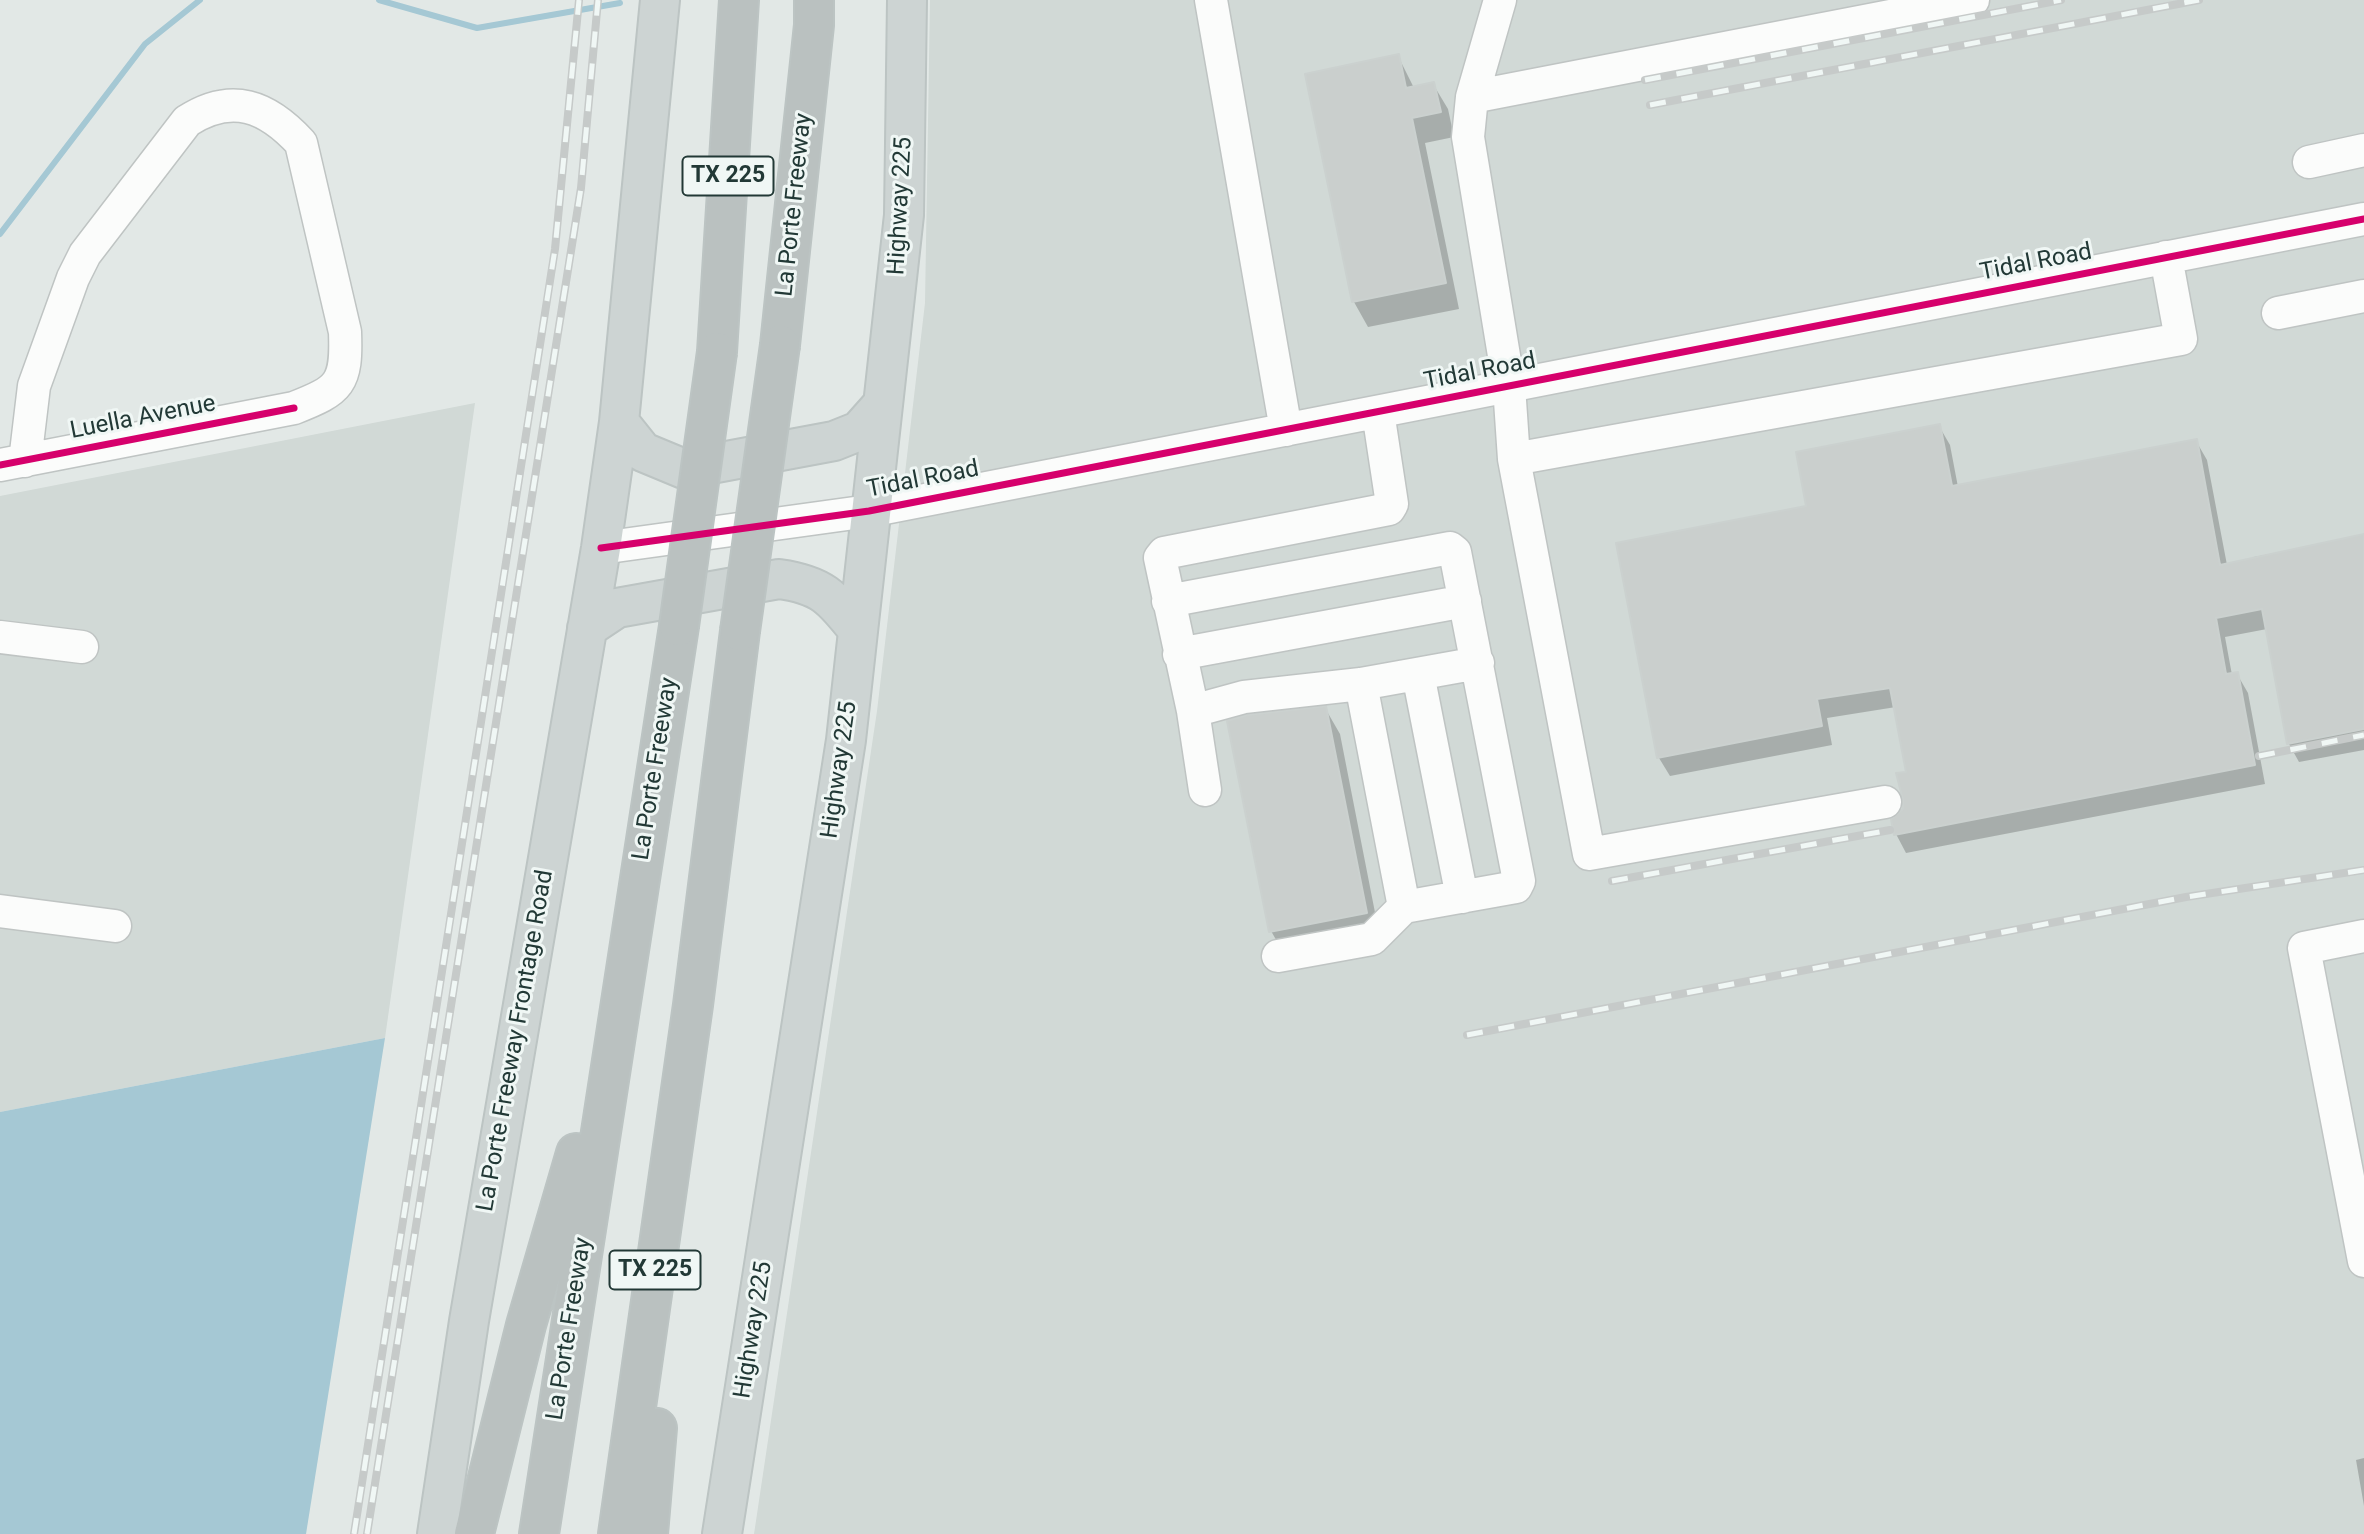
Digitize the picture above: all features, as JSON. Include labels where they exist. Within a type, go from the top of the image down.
[{"type":"highway","name":"La Porte Freeway","points":[[539,1534],[679,626],[717,352],[739,0]]},
{"type":"highway","name":"La Porte Freeway","points":[[618,1534],[693,1005],[740,631],[780,345],[814,25],[814,0]]},
{"type":"highway","points":[[648,1534],[693,1005]]},
{"type":"highway","points":[[474,1534],[526,1325],[617,1017]]},
{"type":"main road","points":[[601,548],[619,422],[660,0]]},
{"type":"main road","name":"Highway 225","points":[[722,1534],[846,740],[869,511],[904,215],[906,0]]},
{"type":"main road","points":[[619,422],[643,452],[684,468],[834,441],[859,431],[883,404]]},
{"type":"main road","name":"La Porte Freeway Frontage Road","points":[[437,1534],[469,1321],[601,548]]},
{"type":"main road","points":[[587,628],[617,608],[779,579],[805,583],[832,596],[858,630]]},
{"type":"street","points":[[1211,0],[1286,430]]},
{"type":"street","points":[[1500,0],[1472,97],[1468,137],[1509,386],[1514,459],[1589,854],[1885,802]]},
{"type":"street","points":[[1472,97],[1973,0]]},
{"type":"street","name":"Luella Avenue","points":[[229,104],[256,109],[281,121],[301,143],[345,332],[346,357],[342,377],[328,395],[294,408],[12,463],[34,386],[85,254],[187,121],[208,107],[229,104]]},
{"type":"street","points":[[2309,162],[2364,150]]},
{"type":"street","name":"Tidal Road","points":[[601,548],[869,511],[2364,219]]},
{"type":"street","points":[[1514,459],[2180,339],[2166,257]]},
{"type":"street","points":[[2278,313],[2364,296]]},
{"type":"street","points":[[1205,790],[1193,711],[1160,558],[1164,554],[1389,509],[1392,504],[1378,412]]},
{"type":"street","points":[[1168,601],[1450,548],[1455,552],[1518,881],[1516,887],[1404,907],[1372,939],[1278,956]]},
{"type":"street","points":[[1179,653],[1465,601]]},
{"type":"street","points":[[0,637],[82,647]]},
{"type":"street","points":[[1193,711],[1244,696],[1361,684],[1478,663]]},
{"type":"street","points":[[1418,674],[1462,897]]},
{"type":"street","points":[[1361,684],[1404,907]]},
{"type":"street","points":[[0,911],[115,926]]},
{"type":"street","points":[[2364,936],[2304,948],[2353,1146],[2364,1261]]},
{"type":"shaded area","points":[[930,0],[2364,0],[2364,1534],[754,1534],[877,711],[925,303]]},
{"type":"shaded area","points":[[475,403],[385,1038],[0,1112],[0,496]]},
{"type":"water","points":[[385,1038],[306,1534],[0,1534],[0,1112]]},
{"type":"building","points":[[1399,54],[1406,88],[1434,82],[1441,112],[1412,118],[1446,283],[1352,302],[1305,74]]},
{"type":"building","points":[[1940,424],[1952,486],[2197,439],[2220,565],[2364,534],[2364,729],[2287,744],[2262,609],[2216,618],[2226,674],[2238,672],[2255,765],[1894,835],[1891,819],[1903,809],[1896,773],[1906,772],[1890,688],[1817,699],[1822,726],[1657,758],[1616,543],[1806,506],[1796,452]]},
{"type":"building","points":[[1326,706],[1367,913],[1269,932],[1227,721],[1247,715]]},
{"type":"waterway","points":[[0,234],[145,44],[200,0]]},
{"type":"waterway","points":[[379,0],[477,28],[620,3]]},
{"type":"railway","points":[[354,1534],[555,249],[579,0]]},
{"type":"railway","points":[[367,1534],[581,188],[598,0]]},
{"type":"railway","points":[[1645,80],[2061,0]]},
{"type":"railway","points":[[1650,105],[2199,0]]},
{"type":"railway","points":[[2259,756],[2364,735]]},
{"type":"railway","points":[[1612,881],[1890,830]]},
{"type":"railway","points":[[1467,1035],[2186,897],[2364,870]]},
{"type":"cycle path","points":[[601,548],[869,511],[2364,219]]},
{"type":"cycle path","points":[[0,465],[294,408]]}]
